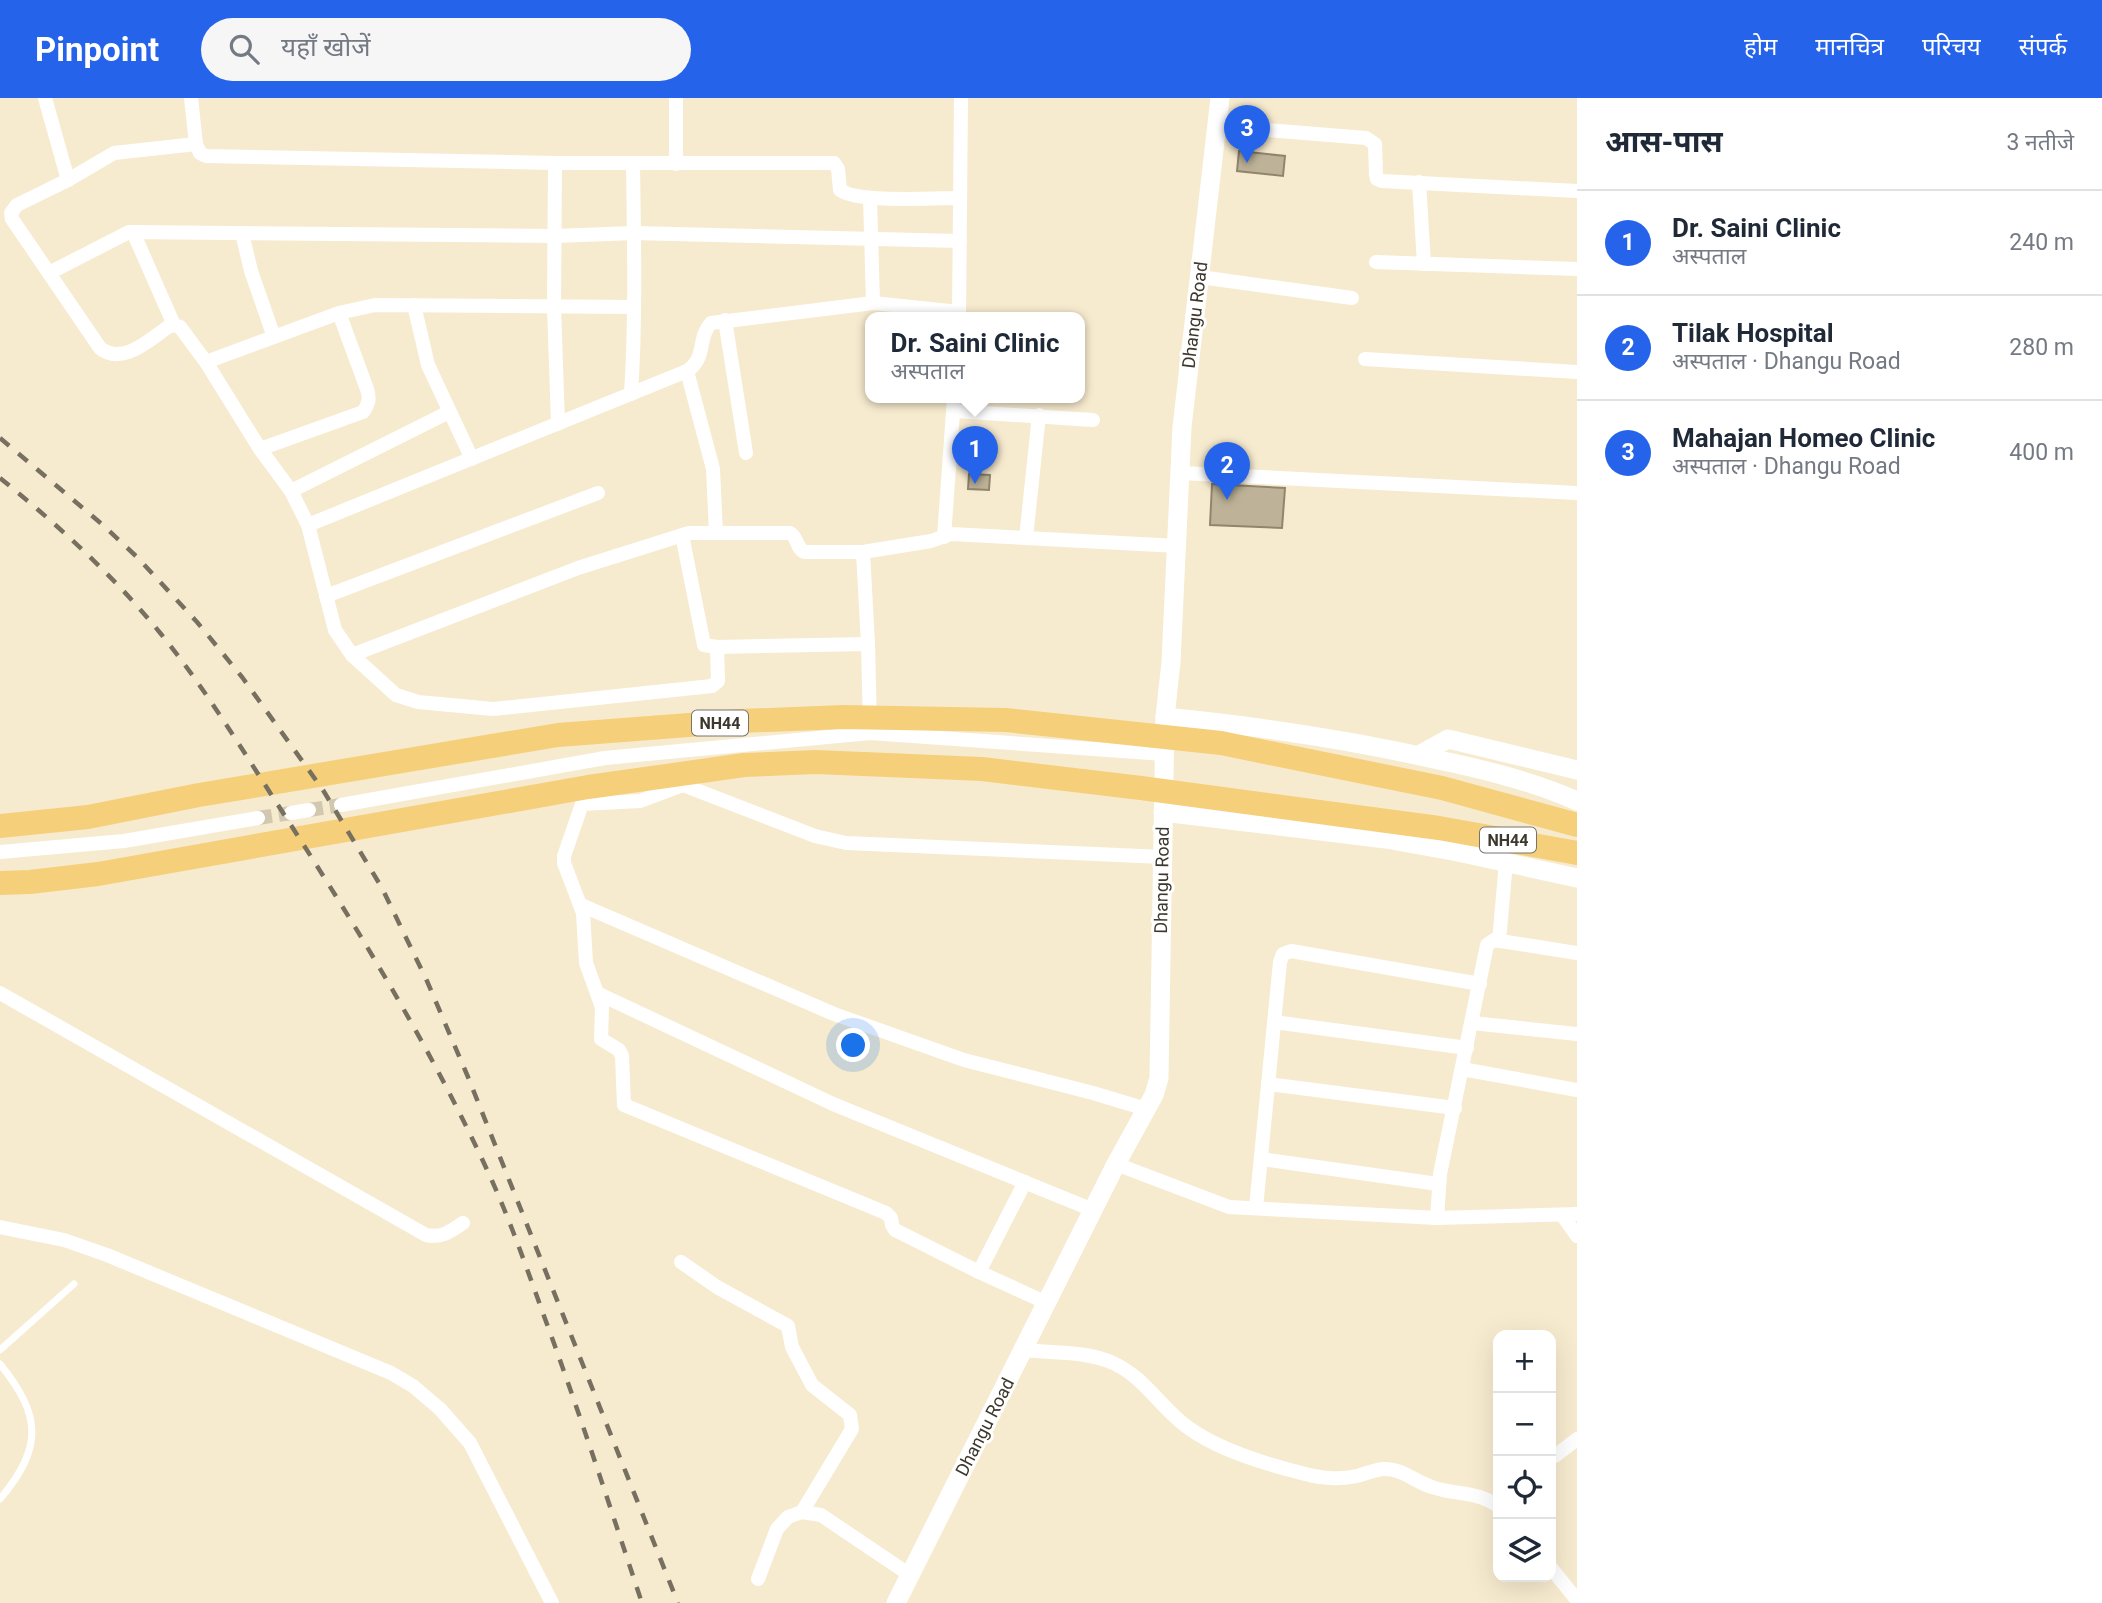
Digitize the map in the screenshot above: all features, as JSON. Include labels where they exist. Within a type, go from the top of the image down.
[{"type":"highway","name":"NH44","points":[[0,825],[88,817],[199,795],[558,736],[717,723],[844,717],[1006,720],[1221,743],[1442,788],[1577,825]]},
{"type":"highway","name":"NH44","points":[[0,883],[98,874],[588,787],[756,764],[816,762],[982,769],[1141,788],[1439,828],[1577,853]]},
{"type":"highway","points":[[1551,818],[1577,819]]},
{"type":"street","points":[[45,98],[68,180]]},
{"type":"street","points":[[191,98],[196,144],[200,153],[206,156],[555,163],[834,163],[838,169],[842,192],[870,198],[960,198]]},
{"type":"street","points":[[676,98],[676,164]]},
{"type":"street","points":[[959,312],[961,98]]},
{"type":"street","name":"Dhangu Road","points":[[896,1603],[1116,1164],[1154,1095],[1159,1078],[1165,717],[1178,546],[1182,427],[1220,98]]},
{"type":"street","points":[[1217,126],[1366,138],[1375,144],[1377,179],[1577,191]]},
{"type":"street","points":[[174,325],[130,352],[112,355],[106,353],[15,225],[11,213],[17,205],[114,153],[196,144]]},
{"type":"street","points":[[555,163],[554,307],[558,424]]},
{"type":"street","points":[[631,394],[635,334],[632,163]]},
{"type":"street","points":[[1419,182],[1424,264]]},
{"type":"street","points":[[870,198],[873,303]]},
{"type":"street","points":[[49,272],[120,235],[133,232],[555,236],[634,233],[960,241]]},
{"type":"street","points":[[133,232],[174,325],[180,327],[206,362],[260,449],[290,491],[308,525],[335,630],[352,655],[396,695],[418,702],[493,709],[712,686],[718,681],[717,647]]},
{"type":"street","points":[[242,233],[259,298],[274,337]]},
{"type":"street","points":[[1376,262],[1577,269]]},
{"type":"street","points":[[1200,276],[1352,298]]},
{"type":"street","points":[[308,525],[687,371],[698,361],[707,325],[725,320],[873,303],[938,312]]},
{"type":"street","points":[[206,362],[339,313],[374,305],[633,307]]},
{"type":"street","points":[[414,305],[428,365],[472,459]]},
{"type":"street","points":[[260,449],[363,412],[367,407],[367,389],[339,313]]},
{"type":"street","points":[[725,320],[747,453]]},
{"type":"street","points":[[1365,359],[1577,372]]},
{"type":"street","points":[[687,371],[713,469],[716,533]]},
{"type":"street","points":[[944,537],[954,405],[1093,420]]},
{"type":"street","points":[[290,491],[449,412]]},
{"type":"street","points":[[1026,538],[1039,415]]},
{"type":"street","points":[[1181,473],[1577,493]]},
{"type":"street","points":[[326,596],[598,493]]},
{"type":"street","points":[[352,655],[578,568],[682,536],[790,533],[803,551],[863,552],[931,541],[951,534],[1178,546]]},
{"type":"street","points":[[682,536],[704,645],[868,644]]},
{"type":"street","points":[[863,552],[870,733]]},
{"type":"street","points":[[1165,717],[1228,723],[1362,743],[1523,781],[1577,801]]},
{"type":"street","points":[[341,804],[604,758],[870,733],[1164,754]]},
{"type":"street","points":[[1419,755],[1448,739],[1577,770]]},
{"type":"street","points":[[1047,1303],[895,1230],[886,1213],[626,1107],[623,1098],[624,1062],[619,1051],[601,1038],[602,1007],[586,963],[582,905],[564,860],[582,804],[640,801],[683,785],[815,836],[846,843],[1163,857]]},
{"type":"street","points":[[291,813],[309,810]]},
{"type":"street","points":[[1163,812],[1386,839],[1577,878]]},
{"type":"street","points":[[0,852],[124,841],[258,818]]},
{"type":"street","points":[[1499,941],[1506,862]]},
{"type":"street","points":[[582,905],[834,1014],[964,1060],[1146,1109]]},
{"type":"street","points":[[1437,1218],[1438,1184],[1487,945],[1491,940],[1577,953]]},
{"type":"street","points":[[1256,1208],[1280,958],[1287,951],[1480,984]]},
{"type":"street","points":[[0,993],[426,1235],[437,1237],[463,1223]]},
{"type":"street","points":[[597,993],[833,1104],[1093,1210]]},
{"type":"street","points":[[1274,1022],[1467,1048]]},
{"type":"street","points":[[1472,1023],[1577,1034]]},
{"type":"street","points":[[1462,1069],[1577,1090]]},
{"type":"street","points":[[1268,1084],[1454,1108]]},
{"type":"street","points":[[1261,1159],[1438,1184]]},
{"type":"street","points":[[1116,1164],[1228,1207],[1437,1218],[1570,1215],[1577,1236]]},
{"type":"street","points":[[979,1272],[1026,1182]]},
{"type":"street","points":[[0,1227],[64,1240],[107,1255],[391,1373],[413,1387],[440,1409],[470,1443],[552,1603]]},
{"type":"street","points":[[681,1262],[717,1287],[789,1326],[792,1347],[812,1385],[850,1415],[852,1429],[802,1512]]},
{"type":"street","points":[[1023,1350],[1095,1357],[1113,1363],[1156,1395],[1181,1422],[1209,1441],[1291,1471],[1320,1478],[1339,1478],[1385,1469],[1401,1472],[1431,1487],[1461,1491],[1493,1503]]},
{"type":"street","points":[[1556,1455],[1577,1439]]},
{"type":"street","points":[[758,1579],[776,1529],[788,1517],[802,1512],[821,1515],[910,1575]]},
{"type":"street","points":[[1556,1574],[1577,1600]]},
{"type":"lane","points":[[0,1350],[74,1284]]},
{"type":"lane","points":[[0,1364],[24,1399],[31,1417],[33,1441],[27,1459],[12,1485],[0,1499]]},
{"type":"building","points":[[1239,151],[1285,156],[1283,176],[1237,171]]},
{"type":"building","points":[[969,474],[990,475],[989,490],[968,489]]},
{"type":"building","points":[[1212,484],[1285,488],[1282,528],[1210,525]]},
{"type":"tunnel","points":[[309,810],[341,805]]},
{"type":"tunnel","points":[[258,818],[291,813]]},
{"type":"railway","points":[[0,438],[103,525],[138,558],[197,622],[242,677],[323,790],[382,888],[427,981],[468,1077],[678,1603]]},
{"type":"railway","points":[[0,478],[105,572],[178,656],[287,819],[420,1038],[467,1128],[504,1209],[570,1387],[642,1603]]},
{"type":"place","name":"Mahajan Homeo Clinic","points":[[1247,163]]},
{"type":"place","name":"Dr. Saini Clinic","points":[[975,484]]},
{"type":"place","name":"Tilak Hospital","points":[[1227,500]]}]
